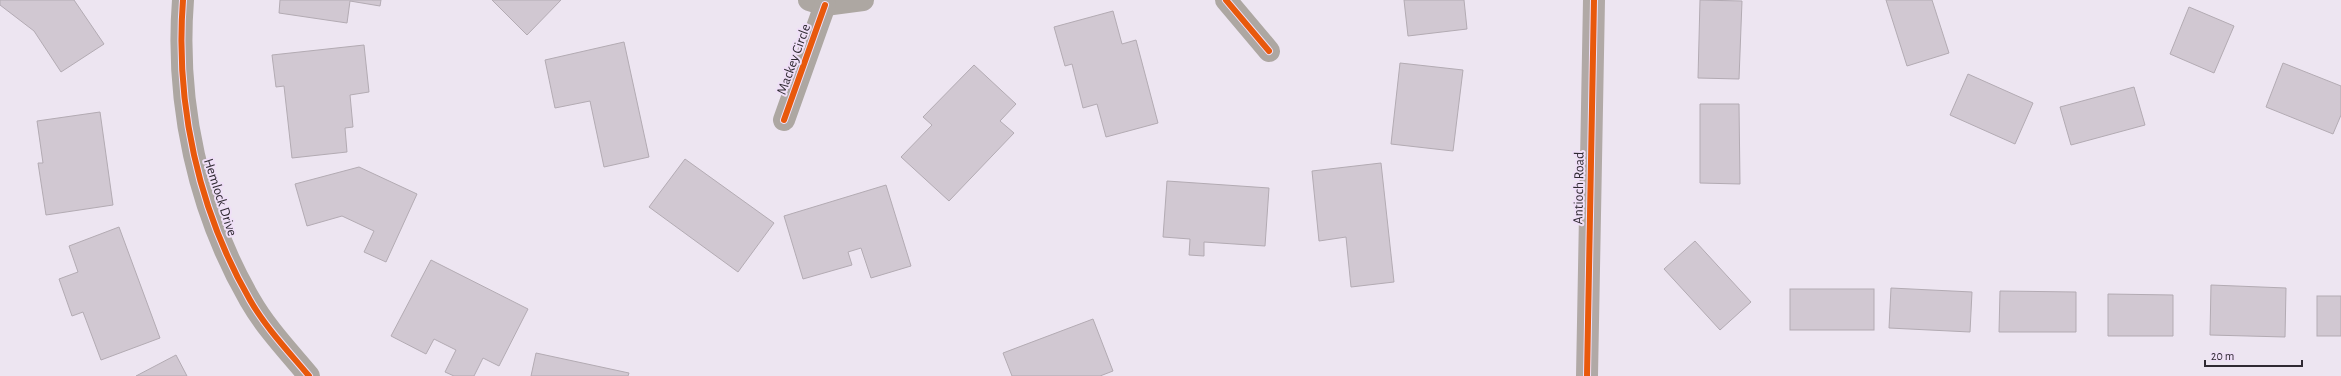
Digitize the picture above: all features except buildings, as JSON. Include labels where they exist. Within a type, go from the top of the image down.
[{"type":"main road","name":"Antioch Road","points":[[1587,376],[1594,0]]},
{"type":"street","name":"Hemlock Drive","points":[[183,0],[181,26],[186,121],[200,179],[230,261],[250,300],[273,334],[309,376]]},
{"type":"street","name":"Mackey Circle","points":[[784,120],[817,3],[863,0]]},
{"type":"street","points":[[1226,0],[1269,51]]},
{"type":"cycle path","points":[[183,0],[181,39],[187,116],[194,155],[216,230],[232,265],[256,310],[270,330],[309,376]]},
{"type":"cycle path","points":[[1226,0],[1269,51]]},
{"type":"cycle path","points":[[1587,376],[1594,0]]},
{"type":"cycle path","points":[[784,120],[825,5]]}]
